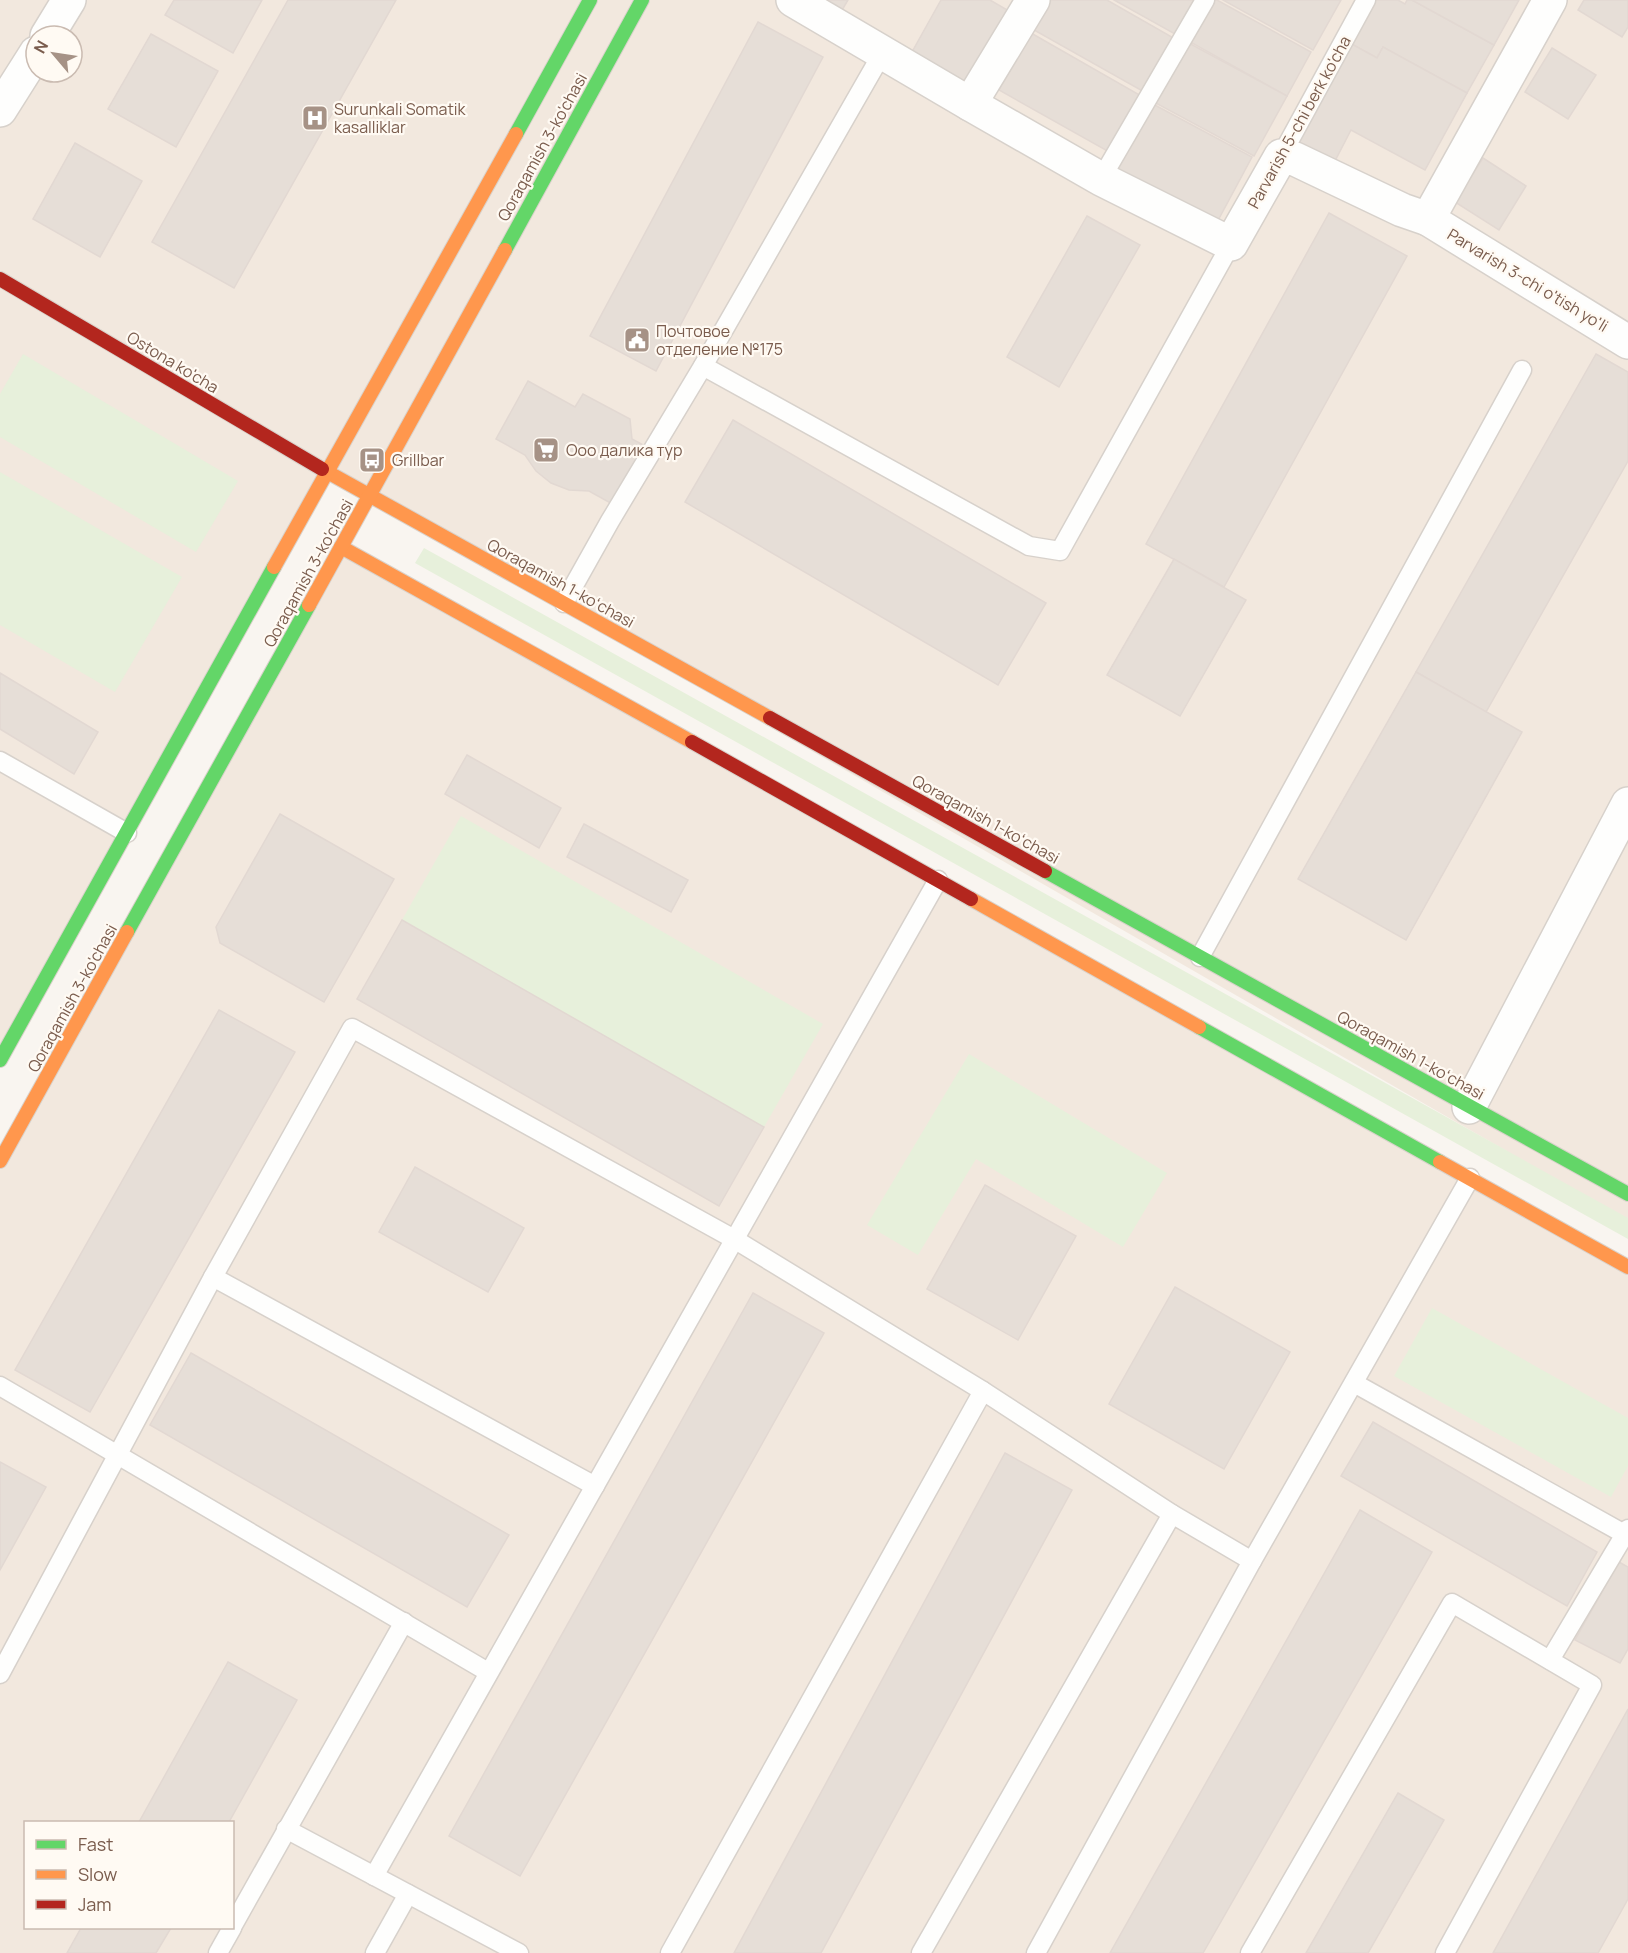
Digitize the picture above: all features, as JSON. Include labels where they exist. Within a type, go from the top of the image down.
[{"type":"main road","name":"Qoraqamish 3-ko'chasi","points":[[0,1060],[590,0]]},
{"type":"main road","name":"Qoraqamish 3-ko'chasi","points":[[0,1161],[370,496],[642,0]]},
{"type":"main road","name":"Ostona ko'cha","points":[[0,279],[328,472]]},
{"type":"main road","points":[[328,472],[332,494]]},
{"type":"main road","name":"Qoraqamish 1-koʻchasi","points":[[328,472],[1628,1194]]},
{"type":"main road","points":[[338,526],[341,547],[1628,1267]]},
{"type":"street","points":[[54,24],[69,0]]},
{"type":"street","points":[[793,0],[1101,179],[1231,244]]},
{"type":"street","points":[[970,104],[1034,0]]},
{"type":"street","points":[[1428,219],[1550,0]]},
{"type":"street","points":[[0,110],[24,72]]},
{"type":"street","name":"Parvarish 3-chi o'tish yo'li","points":[[1281,156],[1295,159],[1402,210],[1428,219],[1628,342]]},
{"type":"street","name":"Parvarish 5-chi berk ko'cha","points":[[1231,244],[1281,156]]},
{"type":"street","points":[[1469,1107],[1628,804]]},
{"type":"lane","points":[[1101,179],[1205,0]]},
{"type":"lane","name":"Parvarish 5-chi berk ko'cha","points":[[1281,156],[1366,0]]},
{"type":"lane","points":[[564,603],[883,52]]},
{"type":"lane","points":[[703,366],[1029,546],[1060,551],[1231,244]]},
{"type":"lane","points":[[1200,957],[1522,370]]},
{"type":"lane","points":[[0,761],[127,833]]},
{"type":"lane","points":[[374,1876],[938,880]]},
{"type":"lane","points":[[0,1674],[213,1277],[352,1028],[734,1239],[983,1391],[1172,1514],[1252,1561]]},
{"type":"lane","points":[[1036,1953],[1252,1561],[1470,1178]]},
{"type":"lane","points":[[213,1277],[596,1486]]},
{"type":"lane","points":[[1354,1383],[1627,1533],[1550,1660]]},
{"type":"lane","points":[[0,1386],[488,1672]]},
{"type":"lane","points":[[670,1953],[983,1391]]},
{"type":"lane","points":[[921,1953],[1172,1514]]},
{"type":"lane","points":[[1250,1953],[1452,1602],[1592,1685],[1445,1953]]},
{"type":"lane","points":[[234,1923],[404,1622]]},
{"type":"lane","points":[[286,1829],[519,1953]]},
{"type":"lane","points":[[375,1953],[408,1894]]},
{"type":"lane","points":[[218,1953],[231,1929]]},
{"type":"shaded area","points":[[0,0],[1628,0],[1628,1221],[329,473],[0,1060]]},
{"type":"shaded area","points":[[341,547],[1628,1267],[1628,1953],[0,1953],[0,1161]]},
{"type":"green space","points":[[23,354],[238,481],[196,552],[0,437],[0,394]]},
{"type":"green space","points":[[0,472],[182,577],[115,692],[0,625]]},
{"type":"green space","points":[[424,548],[1628,1218],[1628,1239],[415,563]]},
{"type":"green space","points":[[461,816],[823,1024],[764,1127],[402,920]]},
{"type":"green space","points":[[969,1054],[1167,1173],[1123,1247],[976,1159],[918,1255],[867,1225]]},
{"type":"green space","points":[[1432,1308],[1628,1418],[1628,1466],[1611,1497],[1394,1376]]},
{"type":"building","points":[[174,0],[262,0],[233,53],[165,15]]},
{"type":"building","points":[[288,0],[396,0],[234,288],[152,242]]},
{"type":"building","points":[[807,0],[848,0],[838,17]]},
{"type":"building","points":[[941,0],[990,0],[1009,11],[968,84],[912,52]]},
{"type":"building","points":[[1051,0],[1107,0],[1177,40],[1146,93],[1034,30]]},
{"type":"building","points":[[1114,0],[1194,0],[1175,34]]},
{"type":"building","points":[[1207,0],[1217,0],[1311,52],[1287,96],[1185,39]]},
{"type":"building","points":[[1223,0],[1341,0],[1313,50]]},
{"type":"building","points":[[1371,0],[1398,0],[1405,4],[1407,0],[1412,0],[1494,45],[1467,93],[1383,47],[1377,58],[1348,42]]},
{"type":"building","points":[[1412,0],[1519,0],[1494,45]]},
{"type":"building","points":[[1584,0],[1628,0],[1628,27],[1622,37],[1578,10]]},
{"type":"building","points":[[758,22],[823,57],[656,371],[590,336]]},
{"type":"building","points":[[1031,33],[1143,97],[1111,153],[999,90]]},
{"type":"building","points":[[151,34],[218,71],[176,147],[108,109]]},
{"type":"building","points":[[1185,41],[1287,96],[1254,156],[1152,101]]},
{"type":"building","points":[[1348,42],[1377,58],[1383,47],[1467,93],[1425,170],[1351,130],[1335,161],[1295,140]]},
{"type":"building","points":[[1552,48],[1596,75],[1568,119],[1525,92]]},
{"type":"building","points":[[1151,103],[1252,157],[1215,226],[1113,171]]},
{"type":"building","points":[[75,143],[142,181],[100,257],[33,219]]},
{"type":"building","points":[[1483,158],[1526,186],[1499,230],[1455,202]]},
{"type":"building","points":[[1329,213],[1407,256],[1224,587],[1146,544]]},
{"type":"building","points":[[1087,216],[1140,245],[1059,387],[1007,357]]},
{"type":"building","points":[[1596,354],[1628,372],[1628,461],[1486,712],[1416,672]]},
{"type":"building","points":[[528,381],[575,407],[583,394],[630,419],[632,439],[647,447],[614,505],[589,491],[569,490],[551,483],[536,471],[525,455],[496,439]]},
{"type":"building","points":[[733,420],[1046,603],[998,685],[685,502]]},
{"type":"building","points":[[1174,559],[1246,600],[1180,716],[1107,675]]},
{"type":"building","points":[[1416,672],[1522,732],[1406,940],[1298,879]]},
{"type":"building","points":[[0,673],[98,732],[74,774],[0,729]]},
{"type":"building","points":[[467,755],[561,808],[539,848],[445,794]]},
{"type":"building","points":[[280,814],[394,879],[324,1002],[220,943],[216,927]]},
{"type":"building","points":[[584,824],[688,880],[671,912],[567,857]]},
{"type":"building","points":[[402,920],[764,1127],[719,1206],[357,999]]},
{"type":"building","points":[[219,1010],[295,1052],[90,1412],[15,1370]]},
{"type":"building","points":[[415,1167],[524,1228],[488,1292],[379,1232]]},
{"type":"building","points":[[985,1185],[1076,1236],[1018,1340],[927,1289]]},
{"type":"building","points":[[1175,1287],[1290,1352],[1224,1469],[1109,1404]]},
{"type":"building","points":[[753,1293],[824,1333],[520,1876],[449,1836]]},
{"type":"building","points":[[191,1353],[509,1535],[467,1607],[150,1425]]},
{"type":"building","points":[[1373,1422],[1597,1552],[1567,1606],[1341,1476]]},
{"type":"building","points":[[1005,1453],[1072,1490],[821,1953],[734,1953]]},
{"type":"building","points":[[0,1462],[46,1487],[0,1570]]},
{"type":"building","points":[[1360,1510],[1432,1552],[1203,1953],[1110,1953]]},
{"type":"building","points":[[1619,1562],[1628,1567],[1628,1649],[1620,1663],[1575,1640]]},
{"type":"building","points":[[228,1662],[297,1700],[230,1821],[140,1821]]},
{"type":"building","points":[[1628,1709],[1628,1899],[1598,1953],[1493,1953]]},
{"type":"building","points":[[1398,1793],[1444,1820],[1368,1953],[1306,1953]]},
{"type":"building","points":[[80,1929],[170,1929],[156,1953],[67,1953]]},
{"type":"traffic: fast","points":[[516,134],[590,0]]},
{"type":"traffic: fast","points":[[505,250],[642,0]]},
{"type":"traffic: fast","points":[[0,1060],[274,567]]},
{"type":"traffic: fast","points":[[127,932],[309,605]]},
{"type":"traffic: fast","points":[[1045,871],[1628,1194]]},
{"type":"traffic: fast","points":[[1199,1027],[1440,1162]]},
{"type":"traffic: slow","points":[[274,567],[516,134]]},
{"type":"traffic: slow","points":[[309,605],[505,250]]},
{"type":"traffic: slow","points":[[322,469],[770,718]]},
{"type":"traffic: slow","points":[[341,547],[692,742]]},
{"type":"traffic: slow","points":[[971,899],[1199,1027]]},
{"type":"traffic: slow","points":[[0,1161],[127,932]]},
{"type":"traffic: slow","points":[[1440,1162],[1628,1267]]},
{"type":"traffic: jam","points":[[0,279],[322,469]]},
{"type":"traffic: jam","points":[[770,718],[1045,871]]},
{"type":"traffic: jam","points":[[692,742],[971,899]]},
{"type":"place","name":"Surunkali Somatik kasalliklar","points":[[315,118]]},
{"type":"place","name":"Почтовое отделение №175","points":[[637,340]]},
{"type":"place","name":"Ооо далика тур","points":[[546,450]]},
{"type":"place","name":"Grillbar","points":[[372,460]]}]
